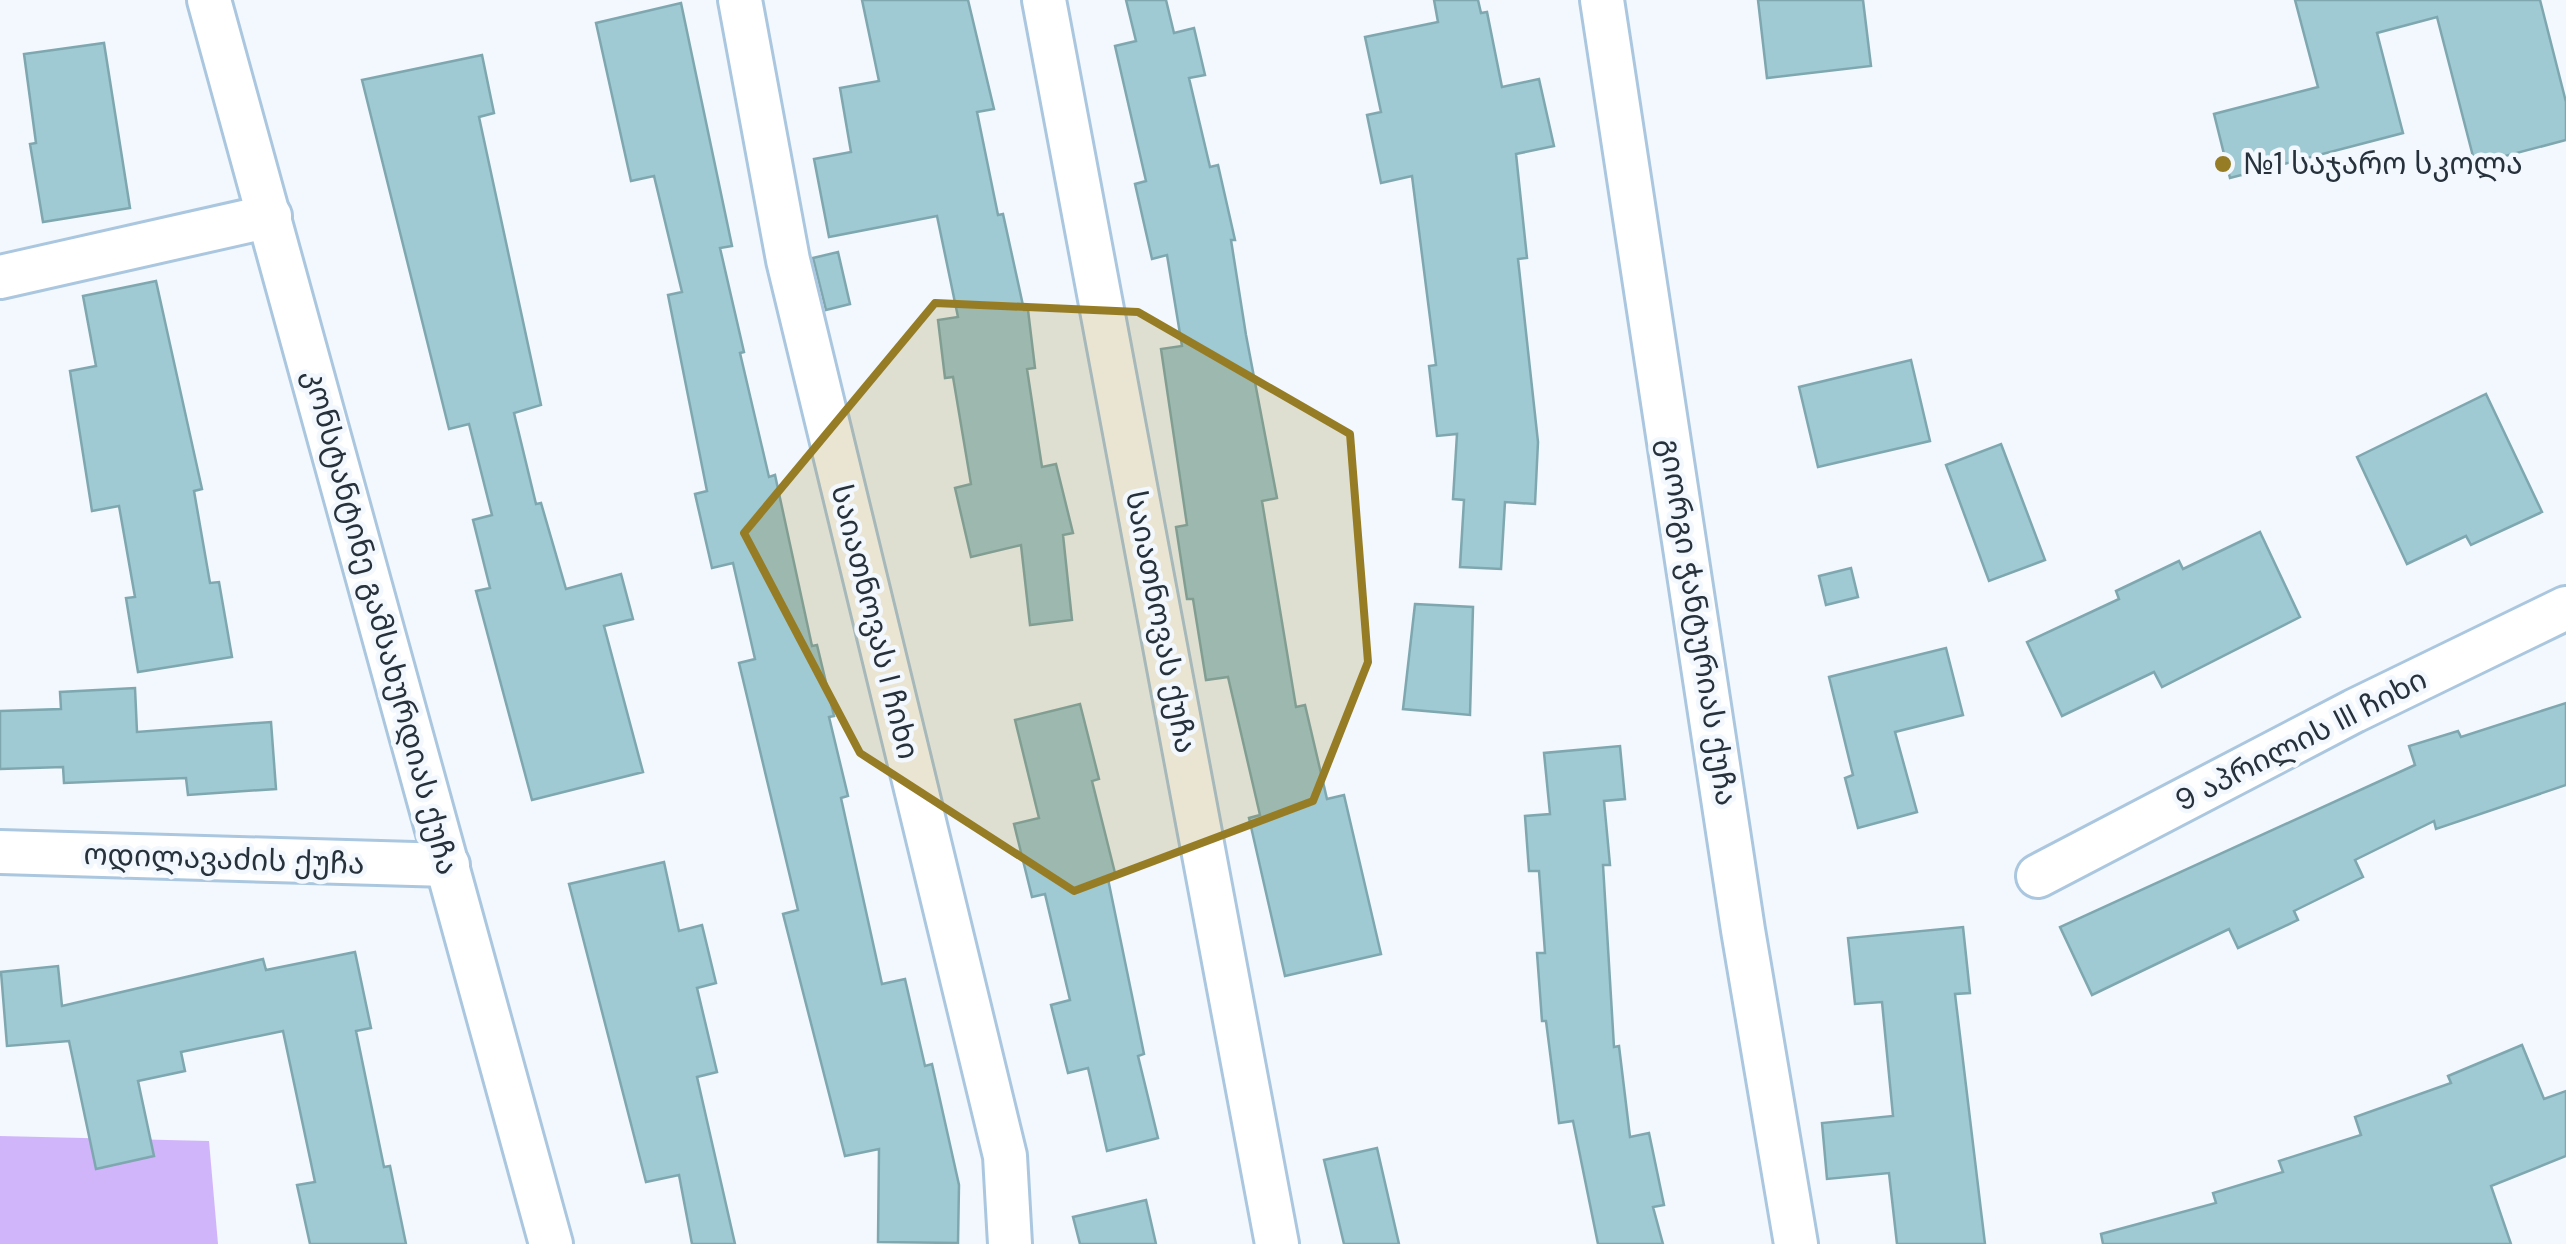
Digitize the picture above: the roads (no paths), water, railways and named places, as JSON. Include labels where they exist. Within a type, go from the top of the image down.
[{"type":"street","name":"კონსტანტინე გამსახურდიას ქუჩა","points":[[209,0],[550,1244]]},
{"type":"street","name":"საიათნოვას I ჩიხი","points":[[740,0],[788,260],[1005,1156],[1010,1244]]},
{"type":"street","name":"საიათნოვას ქუჩა","points":[[1044,0],[1277,1244]]},
{"type":"street","name":"გიორგი ჭანტურიას ქუჩა","points":[[1602,0],[1743,930],[1796,1244]]},
{"type":"street","points":[[0,277],[270,216]]},
{"type":"street","name":"9 აპრილის III ჩიხი","points":[[2038,876],[2354,711],[2566,608]]},
{"type":"street","name":"ოდილავაძის ქუჩა","points":[[0,852],[448,865]]},
{"type":"place","name":"№1 საჯარო სკოლა","points":[[2223,164]]}]
